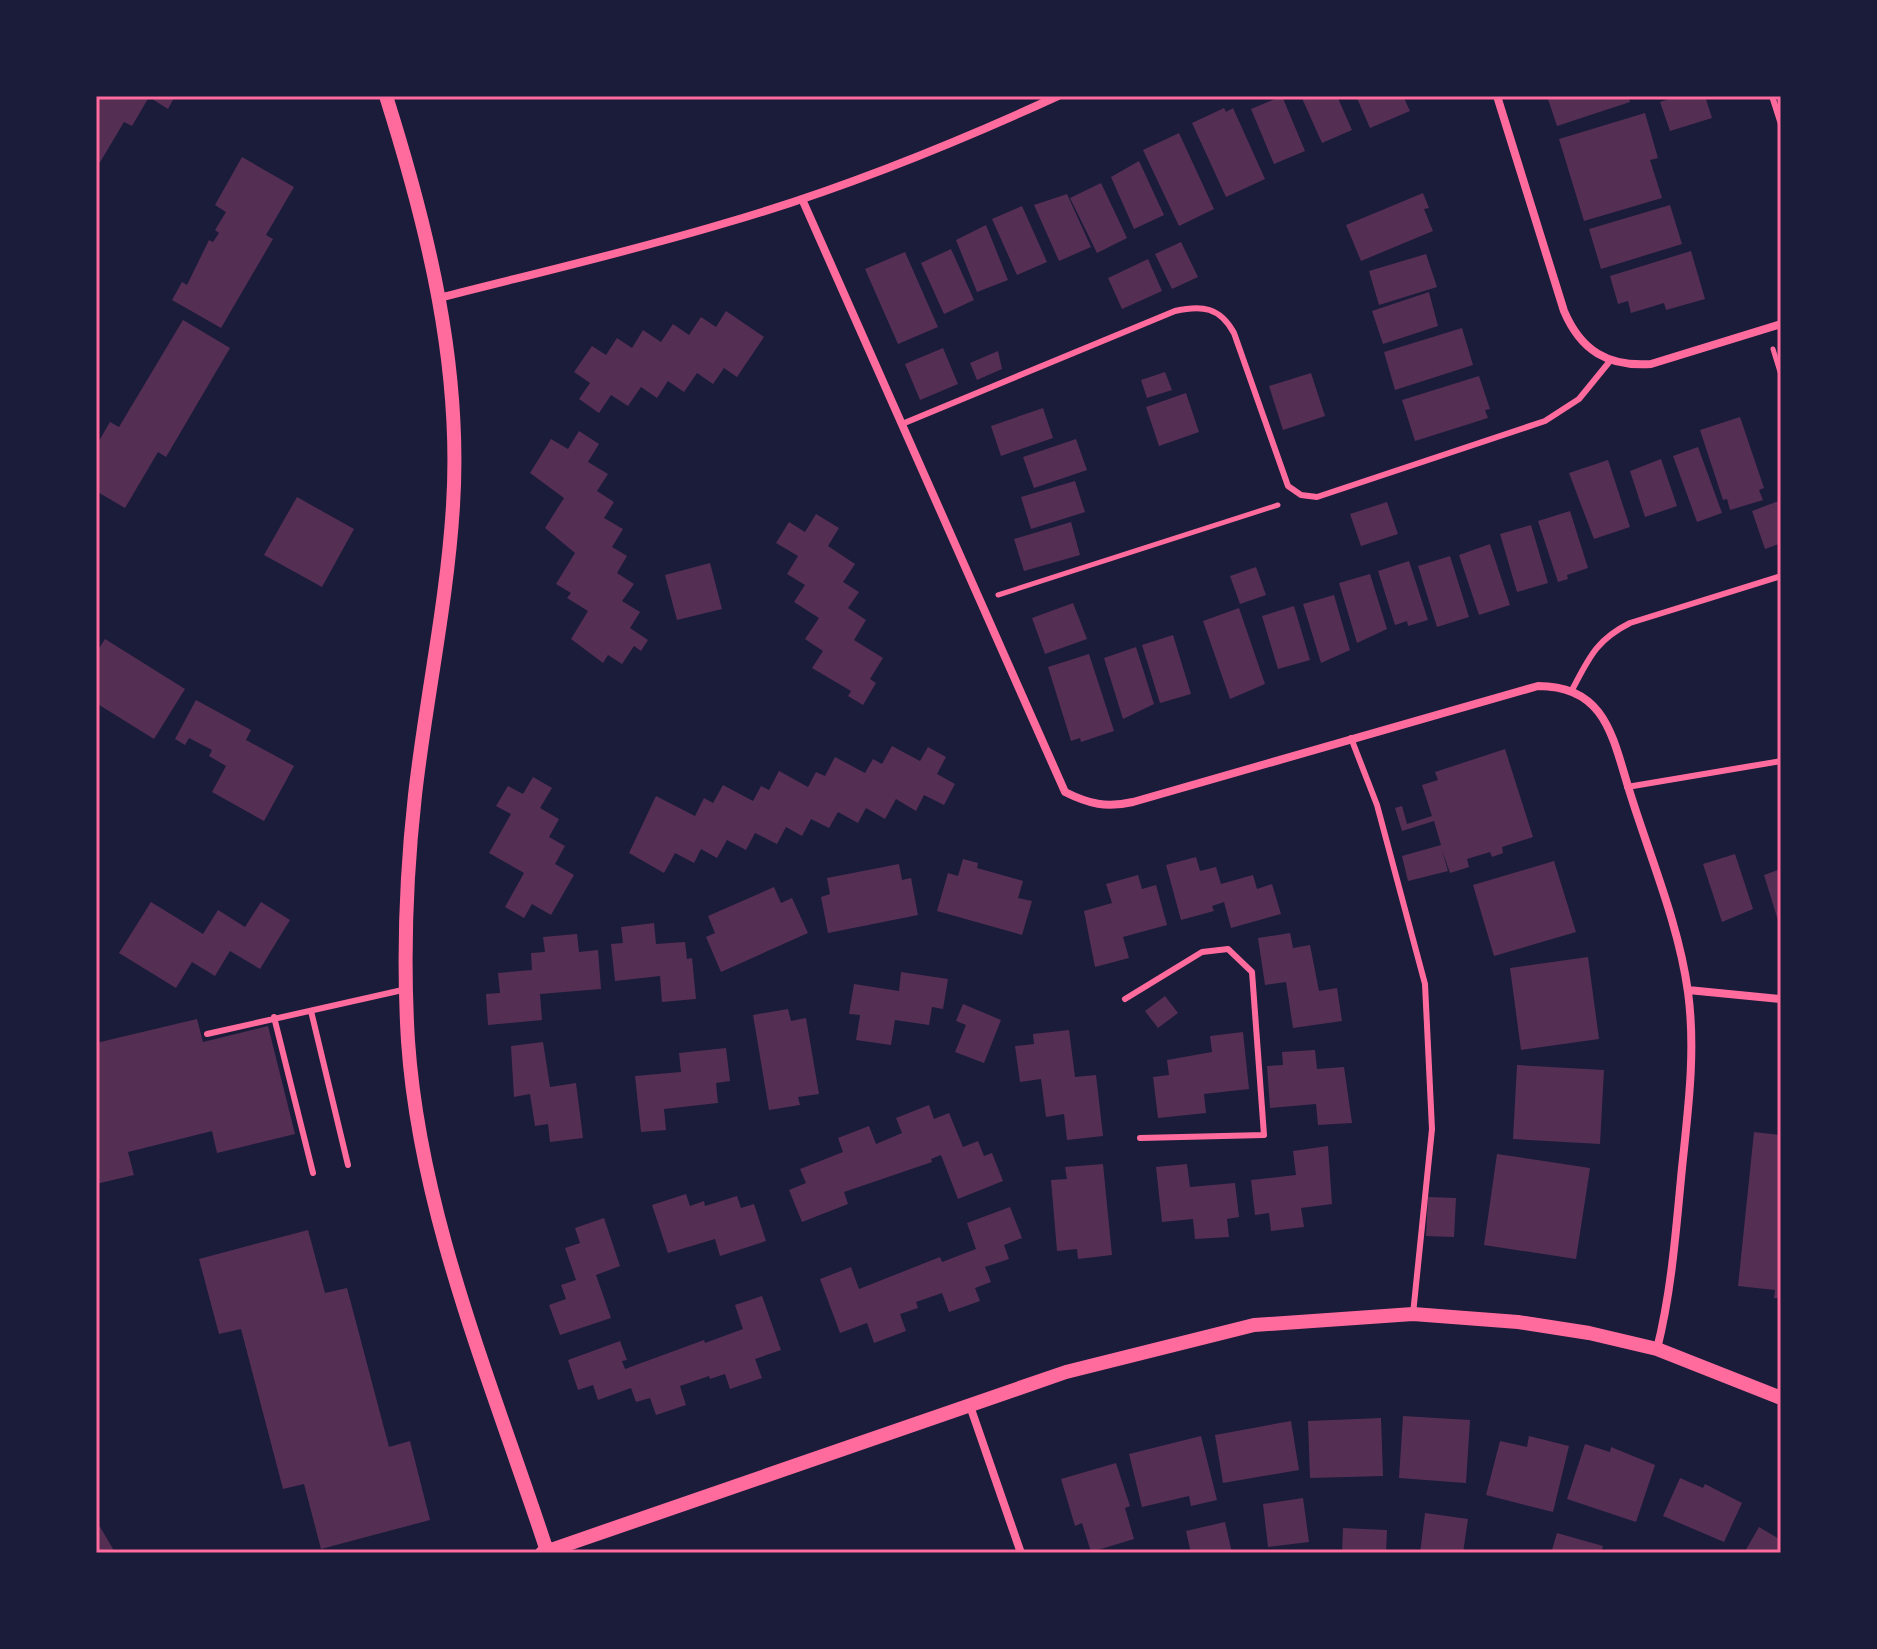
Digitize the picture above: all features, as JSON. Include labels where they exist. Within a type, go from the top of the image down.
[{"type":"street","points":[[386,96],[429,245],[439,298],[453,413],[454,502],[448,576],[415,795],[407,925],[407,989],[415,1097],[456,1278],[544,1552],[1120,1356],[1254,1325],[1413,1314],[1518,1322],[1589,1333],[1657,1349],[1781,1398]]},
{"type":"street","points":[[439,298],[649,245],[802,199],[894,165],[1058,96]]},
{"type":"street","points":[[1497,96],[1567,319],[1581,343],[1610,361],[1629,366],[1651,364],[1781,324]]},
{"type":"street","points":[[802,199],[1065,792],[1089,804],[1113,806],[1133,802],[1538,686],[1572,690],[1598,707],[1674,927],[1688,990],[1692,1059],[1690,1093],[1670,1289],[1657,1349]]},
{"type":"street","points":[[1688,990],[1781,999]]},
{"type":"street","points":[[970,1406],[1021,1553]]},
{"type":"lane","points":[[1772,96],[1781,124]]},
{"type":"lane","points":[[902,424],[1175,311],[1205,307],[1226,318],[1234,333],[1288,486],[1301,495],[1317,497],[1545,421],[1579,399],[1610,361]]},
{"type":"lane","points":[[1572,690],[1597,644],[1611,632],[1630,623],[1781,576]]},
{"type":"lane","points":[[1351,738],[1377,805],[1425,984],[1432,1129],[1413,1314]]},
{"type":"lane","points":[[1627,787],[1781,761]]},
{"type":"lane","points":[[1125,999],[1202,952],[1228,949],[1252,972],[1264,1135],[1140,1138]]},
{"type":"lane","points":[[207,1034],[407,989]]},
{"type":"lane","points":[[311,1011],[348,1165]]},
{"type":"lane","points":[[274,1017],[313,1173]]},
{"type":"path","points":[[978,601],[1301,495]]},
{"type":"building","points":[[96,96],[175,96],[168,109],[149,97],[132,126],[124,122],[96,169]]},
{"type":"building","points":[[1282,96],[1305,151],[1274,164],[1251,109]]},
{"type":"building","points":[[1301,96],[1337,96],[1352,130],[1322,143]]},
{"type":"building","points":[[1356,96],[1403,96],[1410,111],[1370,128]]},
{"type":"building","points":[[1547,96],[1628,96],[1630,102],[1557,126]]},
{"type":"building","points":[[1678,96],[1705,96],[1712,118],[1670,131],[1660,102]]},
{"type":"building","points":[[1224,108],[1226,112],[1233,108],[1265,179],[1226,197],[1192,123]]},
{"type":"building","points":[[1645,113],[1658,158],[1650,160],[1662,198],[1584,221],[1559,139]]},
{"type":"building","points":[[1179,133],[1214,209],[1179,226],[1143,150]]},
{"type":"building","points":[[242,157],[294,187],[266,235],[273,239],[221,328],[172,300],[182,282],[187,285],[209,240],[213,242],[219,233],[215,230],[226,212],[215,205]]},
{"type":"building","points":[[1139,161],[1164,215],[1134,229],[1111,177]]},
{"type":"building","points":[[1101,183],[1127,238],[1097,253],[1070,198]]},
{"type":"building","points":[[1423,193],[1429,208],[1424,209],[1433,231],[1361,261],[1346,225]]},
{"type":"building","points":[[1067,194],[1091,247],[1059,261],[1034,205]]},
{"type":"building","points":[[1670,205],[1682,244],[1601,269],[1589,229]]},
{"type":"building","points":[[1022,206],[1047,262],[1017,275],[992,219]]},
{"type":"building","points":[[986,225],[1008,280],[977,292],[956,240]]},
{"type":"building","points":[[1181,242],[1198,277],[1172,289],[1155,254]]},
{"type":"building","points":[[951,249],[974,300],[944,314],[921,263]]},
{"type":"building","points":[[1691,251],[1705,299],[1666,310],[1664,303],[1631,313],[1628,301],[1618,304],[1610,276]]},
{"type":"building","points":[[905,252],[938,327],[898,344],[865,269]]},
{"type":"building","points":[[1426,254],[1437,287],[1379,305],[1369,271]]},
{"type":"building","points":[[1148,259],[1162,291],[1122,309],[1108,278]]},
{"type":"building","points":[[1429,292],[1438,326],[1383,344],[1372,311]]},
{"type":"building","points":[[726,311],[764,337],[737,377],[724,368],[713,384],[697,373],[684,392],[668,381],[657,398],[641,387],[628,406],[611,395],[599,413],[579,399],[590,383],[574,372],[592,346],[606,355],[617,338],[632,348],[643,330],[661,342],[673,324],[689,335],[701,317],[716,327]]},
{"type":"building","points":[[183,320],[230,348],[166,457],[158,452],[125,508],[96,491],[96,446],[110,422],[119,427]]},
{"type":"building","points":[[1462,328],[1473,365],[1395,390],[1384,352]]},
{"type":"building","points":[[943,348],[958,384],[920,400],[905,364]]},
{"type":"building","points":[[998,351],[1002,369],[977,380],[970,363]]},
{"type":"building","points":[[1165,372],[1172,390],[1147,398],[1141,380]]},
{"type":"building","points":[[1311,373],[1325,416],[1283,430],[1269,386]]},
{"type":"building","points":[[1479,376],[1490,409],[1485,410],[1488,418],[1415,441],[1402,400]]},
{"type":"building","points":[[1186,393],[1199,432],[1159,446],[1146,407]]},
{"type":"building","points":[[1043,408],[1053,438],[1001,456],[991,426]]},
{"type":"building","points":[[1740,417],[1764,488],[1759,490],[1763,500],[1730,510],[1727,499],[1723,500],[1700,430]]},
{"type":"building","points":[[579,431],[599,444],[588,462],[608,474],[597,491],[614,502],[604,518],[623,529],[612,547],[627,556],[617,573],[634,584],[622,601],[640,612],[630,628],[648,640],[641,651],[634,646],[622,664],[608,655],[603,663],[571,639],[588,611],[567,598],[571,593],[556,584],[575,553],[545,528],[564,498],[530,473],[551,439],[568,449]]},
{"type":"building","points":[[1076,439],[1087,470],[1034,488],[1023,457]]},
{"type":"building","points":[[1698,447],[1722,513],[1697,522],[1673,456]]},
{"type":"building","points":[[1661,459],[1677,506],[1645,517],[1630,471]]},
{"type":"building","points":[[1608,460],[1630,527],[1594,539],[1569,473]]},
{"type":"building","points":[[1075,481],[1085,512],[1031,529],[1021,497]]},
{"type":"building","points":[[297,497],[354,529],[322,587],[264,555]]},
{"type":"building","points":[[1781,500],[1781,543],[1765,549],[1752,511]]},
{"type":"building","points":[[1387,502],[1398,534],[1361,546],[1350,514]]},
{"type":"building","points":[[1570,511],[1588,568],[1567,575],[1568,579],[1558,582],[1538,521]]},
{"type":"building","points":[[816,514],[839,528],[828,546],[855,564],[843,582],[859,592],[848,608],[866,620],[854,640],[883,658],[870,679],[876,683],[863,705],[848,696],[851,691],[812,668],[823,651],[805,639],[819,618],[794,602],[805,585],[787,574],[798,556],[776,543],[789,522],[805,532]]},
{"type":"building","points":[[1071,522],[1080,555],[1024,571],[1014,539]]},
{"type":"building","points":[[1531,525],[1548,583],[1517,592],[1500,534]]},
{"type":"building","points":[[1490,544],[1510,605],[1479,615],[1459,555]]},
{"type":"building","points":[[1450,556],[1469,617],[1437,627],[1418,566]]},
{"type":"building","points":[[1409,561],[1428,620],[1408,626],[1407,621],[1395,625],[1378,571]]},
{"type":"building","points":[[710,563],[722,609],[677,620],[665,575]]},
{"type":"building","points":[[1256,567],[1266,595],[1240,604],[1230,576]]},
{"type":"building","points":[[1370,574],[1387,629],[1357,643],[1339,583]]},
{"type":"building","points":[[1334,595],[1350,650],[1321,663],[1303,604]]},
{"type":"building","points":[[1073,603],[1087,639],[1045,654],[1032,618]]},
{"type":"building","points":[[1294,606],[1310,660],[1278,669],[1262,616]]},
{"type":"building","points":[[1239,608],[1265,684],[1230,699],[1203,621]]},
{"type":"building","points":[[1173,635],[1191,694],[1160,703],[1142,645]]},
{"type":"building","points":[[105,639],[185,689],[154,739],[96,703],[96,653]]},
{"type":"building","points":[[1136,647],[1154,704],[1123,719],[1104,658]]},
{"type":"building","points":[[1089,654],[1114,731],[1081,742],[1080,738],[1071,741],[1048,667]]},
{"type":"building","points":[[196,700],[251,730],[246,740],[294,766],[264,821],[212,792],[226,766],[209,756],[212,750],[189,738],[185,745],[175,739]]},
{"type":"building","points":[[892,746],[920,761],[928,747],[946,757],[937,774],[955,784],[944,805],[924,795],[916,811],[896,799],[885,819],[866,808],[858,823],[838,812],[829,828],[811,819],[802,836],[786,827],[777,844],[755,833],[746,850],[727,840],[717,858],[701,849],[694,863],[675,853],[664,873],[629,853],[656,796],[695,816],[704,798],[713,803],[723,785],[753,801],[761,786],[769,790],[779,771],[808,787],[816,772],[825,776],[835,757],[865,773],[873,759],[882,764]]},
{"type":"building","points":[[1505,749],[1533,837],[1502,847],[1503,853],[1492,857],[1490,852],[1467,859],[1469,867],[1450,873],[1442,850],[1448,871],[1408,881],[1402,856],[1441,845],[1434,821],[1402,831],[1395,808],[1402,806],[1407,824],[1432,816],[1422,785],[1438,780],[1435,772]]},
{"type":"building","points":[[533,777],[552,788],[540,808],[559,819],[549,837],[565,846],[555,864],[574,875],[551,915],[532,904],[524,918],[505,907],[524,873],[489,853],[511,814],[496,806],[508,786],[523,794]]},
{"type":"building","points":[[1735,854],[1753,909],[1722,922],[1703,864]]},
{"type":"building","points":[[1196,857],[1200,871],[1216,867],[1221,884],[1253,875],[1257,889],[1272,884],[1281,914],[1231,928],[1224,902],[1212,906],[1214,911],[1181,920],[1166,865]]},
{"type":"building","points":[[963,859],[978,863],[977,868],[1023,881],[1018,898],[1032,901],[1022,935],[937,911],[948,873],[958,876]]},
{"type":"building","points":[[1554,861],[1576,932],[1494,956],[1473,885]]},
{"type":"building","points":[[899,864],[902,880],[911,878],[918,915],[828,933],[821,897],[830,894],[827,878]]},
{"type":"building","points":[[1781,869],[1781,927],[1780,927],[1764,875]]},
{"type":"building","points":[[1138,875],[1142,889],[1156,885],[1167,925],[1123,937],[1129,958],[1095,967],[1084,911],[1112,903],[1106,884]]},
{"type":"building","points":[[774,887],[781,903],[792,898],[808,933],[721,972],[706,937],[715,933],[708,916]]},
{"type":"building","points":[[151,902],[203,934],[218,910],[245,927],[261,902],[290,920],[260,969],[230,951],[215,976],[192,962],[176,988],[119,953]]},
{"type":"building","points":[[654,923],[656,944],[685,942],[687,959],[692,958],[696,999],[662,1002],[660,976],[615,981],[611,944],[623,943],[621,927]]},
{"type":"building","points":[[1290,933],[1293,948],[1310,945],[1319,991],[1337,988],[1342,1021],[1293,1028],[1286,982],[1265,985],[1258,938]]},
{"type":"building","points":[[577,934],[579,952],[598,950],[601,989],[540,994],[542,1020],[488,1025],[486,994],[500,993],[498,973],[532,970],[531,953],[545,952],[543,937]]},
{"type":"building","points":[[1588,957],[1599,1039],[1521,1050],[1510,968]]},
{"type":"building","points":[[901,972],[948,979],[943,1009],[932,1007],[929,1025],[895,1020],[891,1045],[856,1040],[860,1015],[849,1014],[854,984],[899,991]]},
{"type":"building","points":[[1165,996],[1178,1013],[1158,1028],[1145,1011]]},
{"type":"building","points":[[963,1004],[1001,1020],[984,1063],[955,1052],[966,1025],[956,1021]]},
{"type":"building","points":[[788,1009],[791,1021],[806,1018],[819,1094],[798,1097],[800,1105],[769,1110],[753,1015]]},
{"type":"building","points":[[197,1019],[203,1042],[268,1026],[295,1134],[217,1153],[212,1131],[128,1152],[134,1175],[96,1184],[96,1043]]},
{"type":"building","points":[[1069,1030],[1075,1077],[1096,1075],[1103,1136],[1067,1140],[1064,1114],[1046,1117],[1041,1079],[1020,1082],[1015,1046],[1034,1044],[1033,1034]]},
{"type":"building","points":[[1243,1032],[1249,1089],[1204,1094],[1206,1113],[1158,1118],[1153,1077],[1169,1075],[1167,1060],[1212,1052],[1210,1036]]},
{"type":"building","points":[[543,1042],[550,1087],[576,1083],[583,1138],[550,1142],[548,1124],[535,1126],[530,1094],[514,1097],[511,1046]]},
{"type":"building","points":[[726,1048],[730,1081],[716,1083],[718,1103],[664,1109],[666,1130],[641,1132],[635,1076],[681,1072],[679,1053]]},
{"type":"building","points":[[1315,1050],[1317,1069],[1344,1067],[1352,1123],[1318,1125],[1316,1104],[1270,1108],[1267,1066],[1283,1065],[1282,1052]]},
{"type":"building","points":[[1517,1065],[1604,1070],[1600,1144],[1513,1139]]},
{"type":"building","points":[[929,1105],[934,1119],[949,1113],[963,1147],[978,1141],[984,1156],[992,1153],[1003,1181],[958,1199],[941,1155],[931,1159],[932,1162],[844,1192],[848,1204],[802,1222],[789,1190],[806,1183],[800,1169],[843,1152],[838,1138],[869,1126],[876,1144],[902,1133],[896,1118]]},
{"type":"building","points":[[1754,1132],[1781,1135],[1781,1298],[1774,1298],[1775,1290],[1738,1286]]},
{"type":"building","points":[[1328,1146],[1332,1204],[1301,1208],[1304,1227],[1271,1231],[1269,1213],[1255,1215],[1251,1180],[1296,1175],[1293,1151]]},
{"type":"building","points":[[1497,1154],[1590,1168],[1576,1259],[1484,1245]]},
{"type":"building","points":[[1103,1164],[1112,1255],[1078,1259],[1077,1249],[1057,1251],[1051,1180],[1067,1179],[1065,1167]]},
{"type":"building","points":[[1187,1164],[1190,1187],[1235,1183],[1239,1217],[1227,1219],[1229,1237],[1195,1239],[1193,1219],[1162,1222],[1156,1167]]},
{"type":"building","points":[[686,1194],[690,1206],[704,1201],[705,1206],[737,1196],[741,1208],[754,1204],[766,1241],[720,1256],[715,1239],[668,1253],[652,1205]]},
{"type":"building","points":[[1428,1197],[1456,1198],[1454,1237],[1426,1236]]},
{"type":"building","points":[[1010,1207],[1022,1238],[1004,1245],[1009,1259],[985,1267],[991,1282],[975,1288],[980,1301],[949,1312],[942,1293],[916,1302],[918,1308],[900,1314],[906,1331],[874,1343],[867,1323],[840,1333],[820,1279],[851,1267],[859,1289],[940,1257],[942,1262],[976,1249],[967,1223]]},
{"type":"building","points":[[604,1218],[620,1266],[596,1275],[611,1318],[560,1335],[549,1305],[566,1299],[561,1285],[576,1280],[565,1248],[580,1243],[575,1228]]},
{"type":"building","points":[[308,1230],[325,1293],[347,1288],[389,1447],[410,1441],[430,1520],[321,1549],[304,1484],[283,1489],[241,1329],[219,1334],[199,1259]]},
{"type":"building","points":[[762,1296],[781,1350],[755,1359],[762,1378],[730,1389],[725,1374],[680,1386],[686,1405],[656,1415],[650,1398],[636,1402],[631,1388],[598,1400],[593,1385],[578,1390],[568,1360],[620,1341],[627,1360],[622,1361],[625,1369],[704,1340],[705,1343],[743,1329],[735,1305]]},
{"type":"building","points":[[1403,1416],[1470,1420],[1466,1483],[1399,1478]]},
{"type":"building","points":[[1381,1418],[1383,1476],[1310,1478],[1308,1421]]},
{"type":"building","points":[[1291,1421],[1299,1470],[1223,1483],[1215,1435]]},
{"type":"building","points":[[1201,1436],[1217,1500],[1191,1506],[1189,1496],[1142,1507],[1129,1454]]},
{"type":"building","points":[[1529,1436],[1569,1446],[1553,1512],[1486,1495],[1500,1441],[1527,1447]]},
{"type":"building","points":[[1585,1444],[1610,1452],[1611,1447],[1655,1465],[1636,1522],[1567,1499]]},
{"type":"building","points":[[1116,1463],[1130,1506],[1125,1508],[1134,1539],[1091,1552],[1082,1523],[1075,1526],[1061,1479]]},
{"type":"building","points":[[1680,1478],[1703,1488],[1705,1484],[1742,1503],[1724,1542],[1663,1516]]},
{"type":"building","points":[[1303,1498],[1309,1542],[1268,1547],[1263,1504]]},
{"type":"building","points":[[1425,1513],[1468,1519],[1463,1553],[1420,1553]]},
{"type":"building","points":[[96,1520],[113,1549],[111,1553],[96,1553]]},
{"type":"building","points":[[1225,1522],[1232,1553],[1191,1553],[1186,1531]]},
{"type":"building","points":[[1759,1527],[1781,1540],[1781,1553],[1744,1553]]},
{"type":"building","points":[[1343,1528],[1387,1530],[1386,1553],[1342,1553]]},
{"type":"building","points":[[1557,1533],[1603,1546],[1601,1553],[1551,1553]]}]
